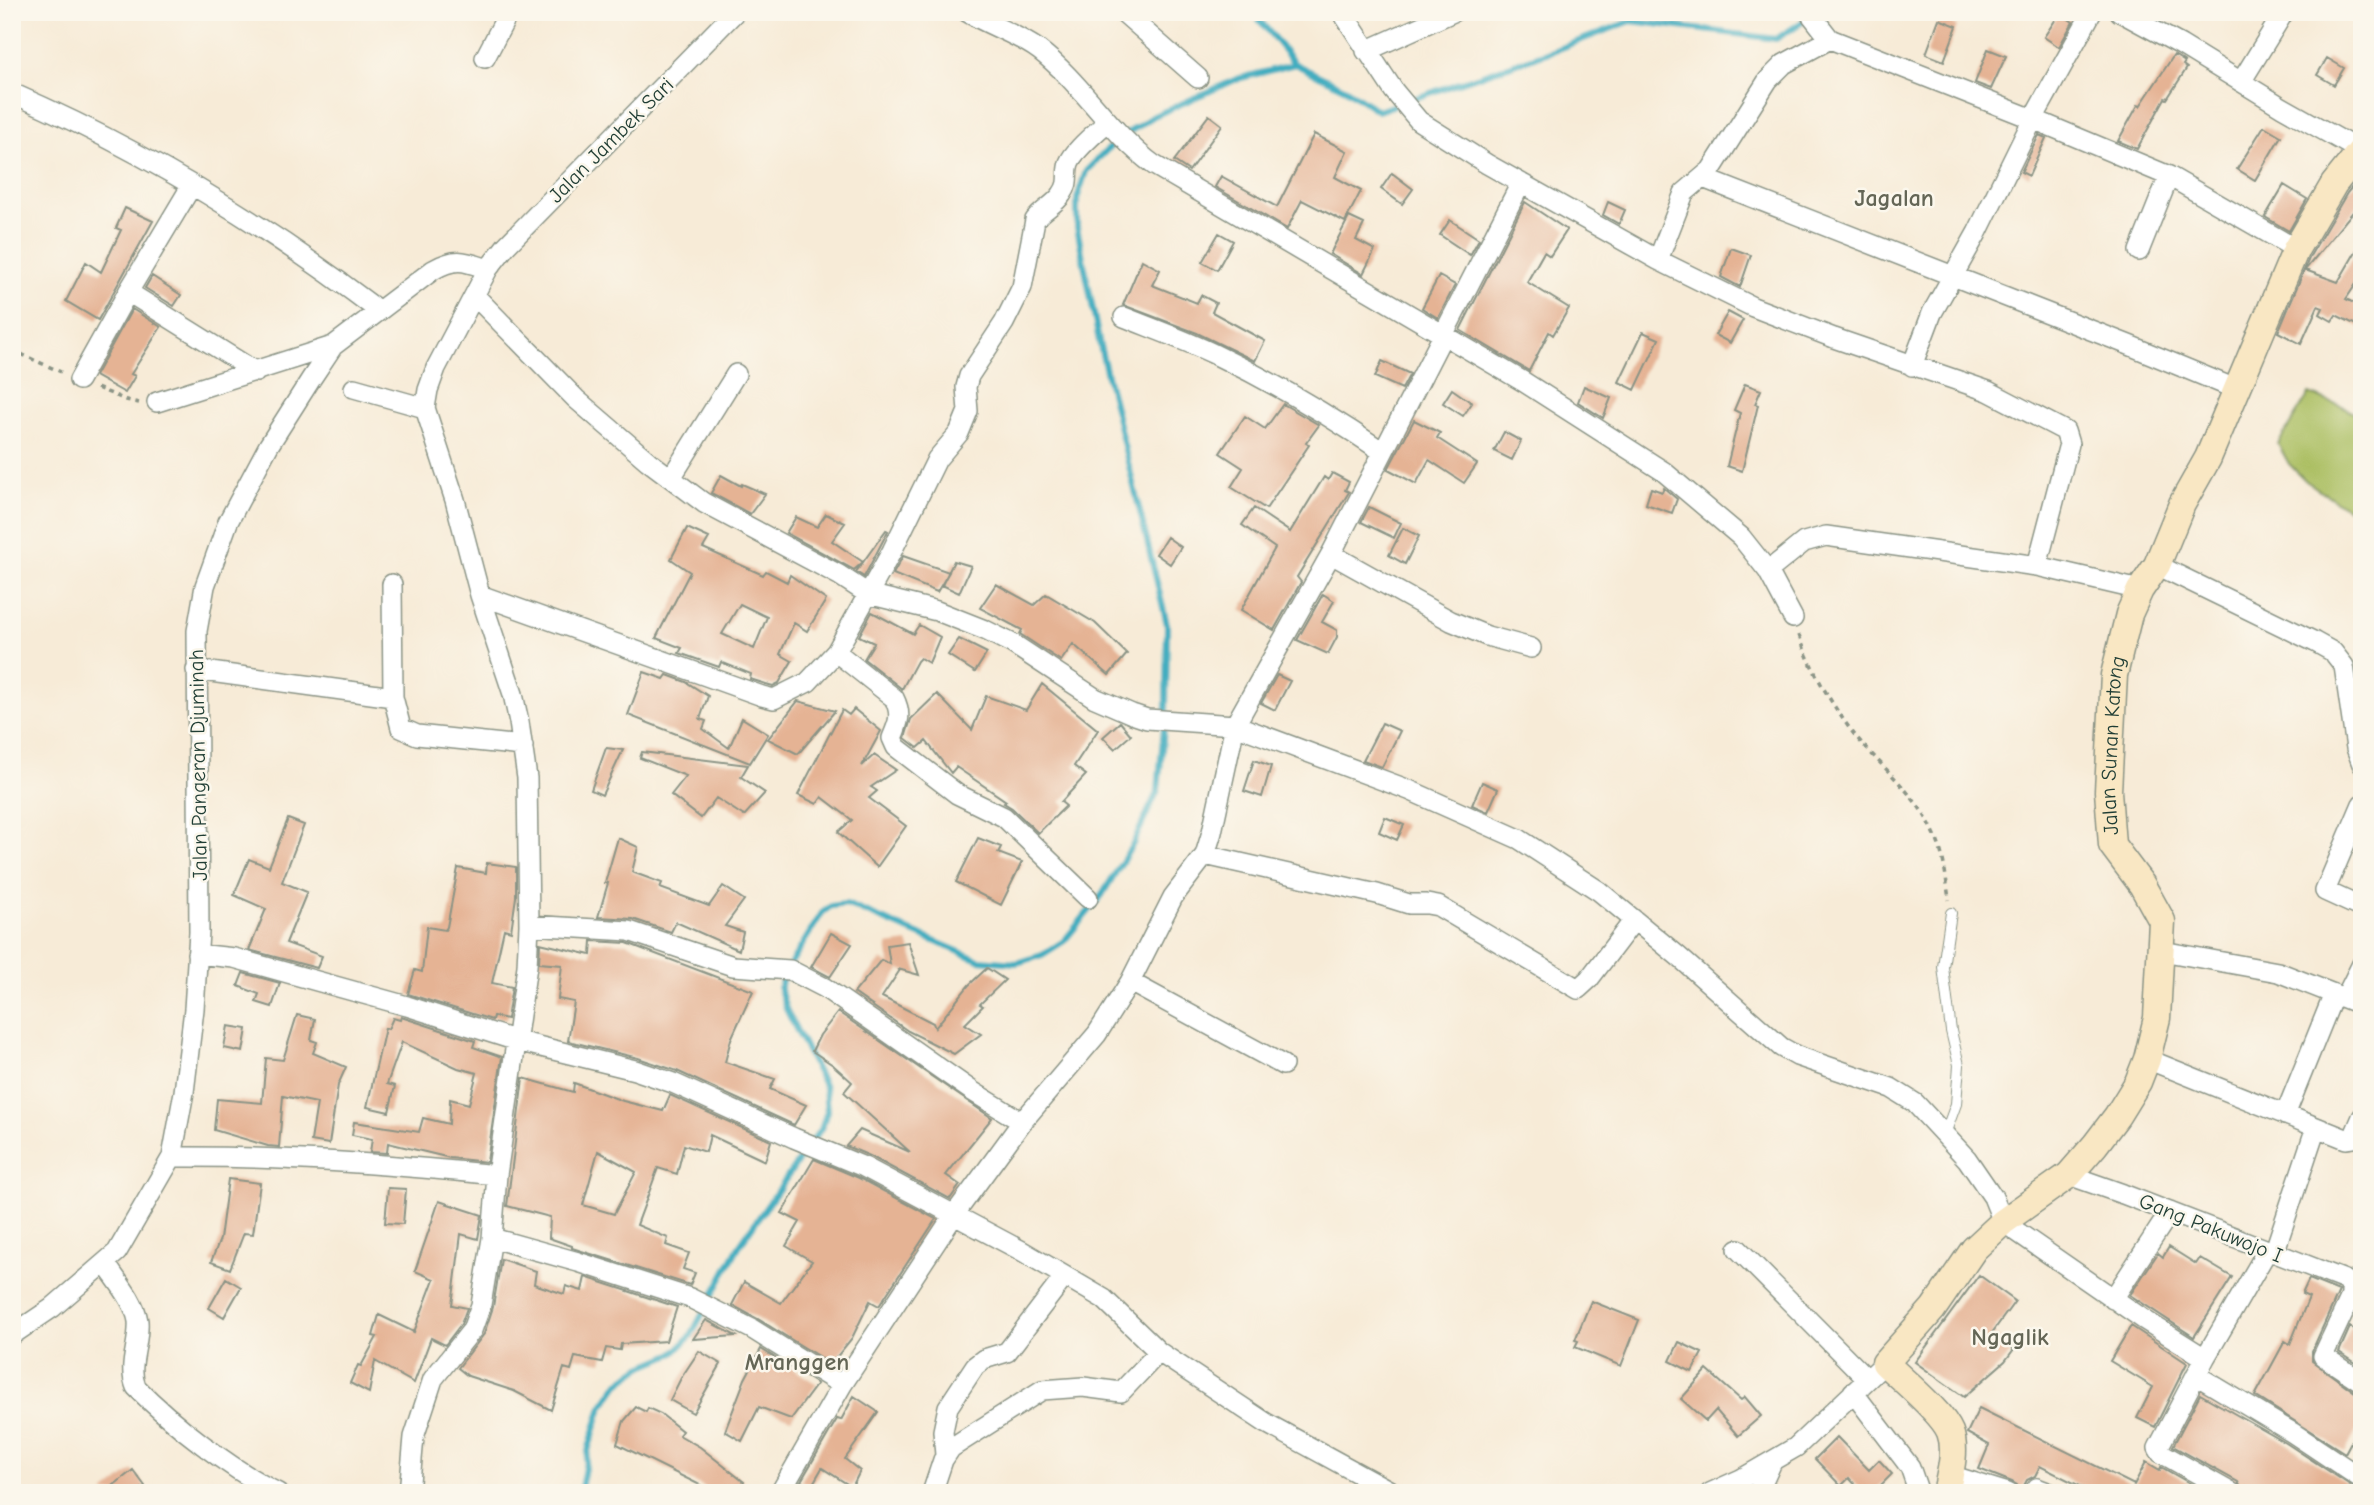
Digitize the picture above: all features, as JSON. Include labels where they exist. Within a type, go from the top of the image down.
[{"type":"street","points":[[485,58],[509,12]]},
{"type":"street","name":"Jalan Jambek Sari","points":[[425,408],[436,368],[488,269],[506,246],[736,12]]},
{"type":"street","points":[[967,12],[1040,51],[1089,99],[1128,145],[1170,176],[1524,382],[1663,471],[1741,537],[1768,571],[1793,618]]},
{"type":"street","points":[[1124,12],[1198,78]]},
{"type":"street","points":[[1342,12],[1394,91],[1419,121],[1521,183],[1658,260],[1753,307],[1988,391],[2065,431],[2069,444],[2037,566]]},
{"type":"street","points":[[1366,51],[1453,12]]},
{"type":"street","points":[[1809,12],[1827,36],[2169,176],[2296,249]]},
{"type":"street","points":[[1912,366],[1932,313],[1977,233],[2033,119],[2092,12]]},
{"type":"street","points":[[2120,12],[2361,151]]},
{"type":"street","points":[[2241,82],[2284,12]]},
{"type":"street","points":[[1658,260],[1684,193],[1711,170],[1768,80],[1784,64],[1827,36]]},
{"type":"street","points":[[12,93],[45,107],[192,185],[282,240],[379,310]]},
{"type":"street","points":[[480,595],[774,699],[808,682],[836,652],[892,551],[937,459],[959,432],[968,411],[966,387],[969,376],[1003,323],[1021,287],[1035,220],[1039,214],[1054,205],[1068,184],[1069,163],[1074,155],[1109,125]]},
{"type":"street","name":"Jalan Sunan Katong","points":[[1868,1378],[1933,1309],[1974,1249],[2003,1222],[2069,1175],[2117,1116],[2138,1082],[2157,1018],[2162,921],[2143,885],[2112,845],[2108,809],[2114,675],[2129,614],[2140,590],[2157,565],[2182,505],[2208,458],[2296,249],[2334,184],[2361,151]]},
{"type":"street","points":[[2139,251],[2169,176]]},
{"type":"street","points":[[1703,178],[2238,390]]},
{"type":"street","points":[[780,1493],[842,1385],[954,1215],[1022,1122],[1097,1034],[1130,982],[1168,906],[1205,855],[1235,725],[1331,554],[1521,183]]},
{"type":"street","points":[[79,380],[192,185]]},
{"type":"street","name":"Jalan Pangeran Djuminah","points":[[12,1335],[52,1308],[117,1252],[172,1157],[184,1092],[194,1009],[200,901],[197,631],[205,586],[228,522],[269,445],[333,346],[450,260],[464,261],[488,269]]},
{"type":"street","points":[[128,292],[256,372]]},
{"type":"street","points":[[475,296],[576,400],[671,478],[704,503],[839,575],[868,594],[937,611],[985,630],[1013,644],[1095,698],[1147,719],[1235,725],[1409,790],[1519,839],[1599,891],[1781,1047],[1797,1056],[1891,1088],[1915,1103],[1967,1159],[1993,1197],[2003,1222],[2113,1299],[2293,1433],[2362,1479]]},
{"type":"street","points":[[1124,317],[1212,353],[1271,382],[1325,413],[1383,452]]},
{"type":"street","points":[[157,402],[333,346]]},
{"type":"street","points":[[671,478],[736,374]]},
{"type":"street","points":[[354,388],[425,408],[455,500],[480,595],[513,694],[527,778],[530,925],[527,966],[497,1175],[492,1238],[477,1319],[472,1330],[433,1379],[414,1437],[408,1493]]},
{"type":"street","points":[[1768,571],[1804,542],[1826,536],[2037,566],[2140,590]]},
{"type":"street","points":[[1331,554],[1451,621],[1487,636],[1531,648]]},
{"type":"street","points":[[2157,565],[2315,642],[2339,658],[2344,666],[2356,748],[2362,764]]},
{"type":"street","points":[[392,584],[393,697],[401,728],[417,735],[523,746]]},
{"type":"street","points":[[836,652],[894,698],[900,719],[892,738],[896,747],[957,794],[1004,817],[1088,898]]},
{"type":"street","points":[[196,670],[393,697]]},
{"type":"street","points":[[2362,804],[2325,888],[2326,892],[2362,908]]},
{"type":"street","points":[[1205,855],[1377,894],[1409,904],[1438,906],[1578,989],[1589,979],[1634,920]]},
{"type":"street","points":[[530,925],[629,931],[733,966],[790,970],[825,988],[972,1091],[1022,1122]]},
{"type":"street","points":[[2162,951],[2266,969],[2347,999]]},
{"type":"street","points":[[197,954],[243,960],[407,1006],[517,1041],[635,1070],[673,1083],[864,1167],[1104,1299],[1158,1352],[1266,1423],[1394,1493]]},
{"type":"street","points":[[2285,1115],[2347,999],[2362,964]]},
{"type":"street","points":[[1130,982],[1283,1066]]},
{"type":"street","points":[[2147,1059],[2346,1139],[2352,1139],[2362,1117]]},
{"type":"street","points":[[2232,1493],[2158,1451],[2201,1367],[2270,1252],[2316,1127]]},
{"type":"street","points":[[172,1157],[220,1156],[393,1165],[497,1175]]},
{"type":"street","name":"Gang Pakuwojo I","points":[[2069,1175],[2344,1280],[2351,1285],[2351,1296],[2323,1356],[2362,1382]]},
{"type":"street","points":[[2113,1299],[2171,1212]]},
{"type":"street","points":[[492,1238],[690,1298],[720,1312],[842,1385]]},
{"type":"street","points":[[1738,1249],[1868,1378],[1934,1412],[1949,1431],[1953,1450],[1948,1484],[2008,1493]]},
{"type":"street","points":[[105,1263],[137,1318],[132,1364],[135,1387],[198,1440],[278,1493]]},
{"type":"street","points":[[945,1455],[943,1431],[948,1407],[975,1366],[984,1359],[1007,1352],[1065,1276]]},
{"type":"street","points":[[932,1493],[945,1455],[951,1448],[1042,1390],[1083,1387],[1121,1392],[1158,1352]]},
{"type":"street","points":[[1710,1493],[1796,1447],[1868,1378]]},
{"type":"street","points":[[1868,1378],[1910,1467],[1919,1493]]},
{"type":"street","points":[[1758,1493],[1772,1462]]},
{"type":"street","points":[[2033,1493],[2038,1488],[2050,1493]]},
{"type":"lane","points":[[1945,1134],[1956,1104],[1959,1065],[1951,1031],[1943,967],[1951,913]]},
{"type":"path","points":[[1793,618],[1811,668],[1844,719],[1909,794],[1933,831],[1942,854],[1951,913]]},
{"type":"green space","points":[[2309,394],[2362,417],[2362,518],[2306,481],[2289,464],[2278,444]]},
{"type":"building","points":[[2060,13],[2073,22],[2059,47],[2044,37]]},
{"type":"building","points":[[1939,19],[1957,26],[1944,61],[1926,54]]},
{"type":"building","points":[[1988,49],[2006,56],[1991,89],[1975,83]]},
{"type":"building","points":[[2174,55],[2185,62],[2183,65],[2187,68],[2167,99],[2165,98],[2137,149],[2118,141],[2138,105],[2140,106]]},
{"type":"building","points":[[2327,58],[2344,68],[2334,85],[2317,75]]},
{"type":"building","points":[[1209,115],[1222,125],[1189,171],[1174,161]]},
{"type":"building","points":[[2264,126],[2281,136],[2255,180],[2237,169]]},
{"type":"building","points":[[1314,134],[1347,151],[1335,177],[1361,191],[1345,222],[1302,200],[1287,229],[1215,187],[1221,176],[1277,207]]},
{"type":"building","points":[[2039,135],[2046,138],[2029,176],[2021,172]]},
{"type":"building","points":[[1392,173],[1413,189],[1402,204],[1381,189]]},
{"type":"building","points":[[2362,175],[2362,201],[2305,270],[2338,282],[2362,241],[2362,275],[2346,299],[2362,307],[2362,328],[2336,315],[2332,321],[2320,314],[2323,308],[2318,306],[2301,344],[2278,332],[2310,256],[2347,193]]},
{"type":"building","points":[[2284,185],[2307,199],[2289,231],[2265,217]]},
{"type":"building","points":[[1525,202],[1567,230],[1550,256],[1544,252],[1527,282],[1569,308],[1553,335],[1549,332],[1529,371],[1460,330]]},
{"type":"building","points":[[1608,202],[1625,210],[1619,224],[1603,215]]},
{"type":"building","points":[[125,208],[153,221],[98,320],[66,301],[86,262],[101,272],[121,230],[116,228]]},
{"type":"building","points":[[1349,217],[1364,224],[1356,240],[1375,250],[1363,274],[1330,254]]},
{"type":"building","points":[[1450,220],[1479,239],[1470,255],[1440,235]]},
{"type":"building","points":[[1219,233],[1233,241],[1217,270],[1202,262]]},
{"type":"building","points":[[1731,248],[1751,255],[1740,287],[1721,277]]},
{"type":"building","points":[[1142,260],[1160,270],[1152,285],[1197,303],[1201,295],[1216,303],[1212,312],[1265,341],[1255,361],[1197,333],[1123,305]]},
{"type":"building","points":[[152,276],[181,295],[174,306],[145,288]]},
{"type":"building","points":[[1439,276],[1455,285],[1438,318],[1422,308]]},
{"type":"building","points":[[132,309],[161,327],[131,374],[135,376],[125,393],[95,376]]},
{"type":"building","points":[[1728,312],[1743,320],[1730,343],[1715,335]]},
{"type":"building","points":[[1643,332],[1659,339],[1635,390],[1619,382]]},
{"type":"building","points":[[1382,361],[1410,374],[1402,389],[1375,377]]},
{"type":"building","points":[[1745,384],[1761,390],[1755,404],[1758,405],[1742,471],[1727,466],[1740,413],[1734,410]]},
{"type":"building","points":[[1584,386],[1611,398],[1603,418],[1578,402]]},
{"type":"building","points":[[1452,389],[1472,403],[1463,416],[1443,403]]},
{"type":"building","points":[[1283,404],[1319,425],[1306,443],[1309,445],[1266,509],[1231,487],[1243,468],[1220,453],[1245,416],[1265,429]]},
{"type":"building","points":[[1414,420],[1440,433],[1437,438],[1477,464],[1464,483],[1429,460],[1416,484],[1388,469]]},
{"type":"building","points":[[1504,432],[1521,441],[1512,460],[1494,451]]},
{"type":"building","points":[[1332,473],[1349,482],[1345,490],[1349,492],[1297,577],[1301,582],[1274,630],[1241,610],[1275,548],[1242,525],[1254,508],[1290,532],[1324,477],[1328,480]]},
{"type":"building","points":[[721,475],[741,486],[742,484],[765,494],[750,514],[711,493]]},
{"type":"building","points":[[1651,488],[1662,492],[1664,488],[1677,499],[1672,513],[1646,504]]},
{"type":"building","points":[[1369,507],[1401,523],[1394,538],[1361,522]]},
{"type":"building","points":[[826,514],[845,523],[832,541],[863,562],[854,570],[786,533],[796,517],[817,527]]},
{"type":"building","points":[[687,528],[709,538],[703,548],[763,575],[766,571],[787,582],[790,575],[826,600],[807,631],[794,623],[780,654],[792,661],[779,683],[773,686],[750,679],[751,674],[721,662],[719,667],[679,653],[682,648],[656,638],[690,572],[671,559]],"holes":[[[740,604],[767,617],[754,649],[722,634]]]},
{"type":"building","points":[[1403,528],[1419,536],[1405,564],[1389,555]]},
{"type":"building","points":[[886,530],[888,531],[864,577],[856,572]]},
{"type":"building","points":[[1167,537],[1181,547],[1170,564],[1156,554]]},
{"type":"building","points":[[903,556],[949,572],[937,592],[893,574]]},
{"type":"building","points":[[954,561],[971,566],[959,593],[942,585]]},
{"type":"building","points":[[996,584],[1034,605],[1046,594],[1095,623],[1127,654],[1109,675],[1073,644],[1061,661],[1020,634],[1022,630],[980,608]]},
{"type":"building","points":[[1323,594],[1334,601],[1322,622],[1337,630],[1337,637],[1328,654],[1297,640]]},
{"type":"building","points":[[872,612],[913,634],[919,625],[940,637],[929,663],[920,658],[902,689],[864,659],[874,643],[859,636]]},
{"type":"building","points":[[959,639],[987,653],[975,672],[948,655]]},
{"type":"building","points":[[644,672],[664,679],[667,675],[686,682],[708,696],[700,719],[706,721],[703,729],[729,748],[742,718],[768,734],[750,763],[628,715]]},
{"type":"building","points":[[1277,675],[1290,681],[1275,710],[1261,703]]},
{"type":"building","points":[[1042,684],[1098,730],[1074,766],[1086,775],[1061,802],[1066,806],[1038,833],[1004,803],[1006,801],[956,767],[951,773],[926,741],[918,748],[905,738],[911,719],[937,694],[972,730],[986,696],[1026,710]]},
{"type":"building","points":[[798,701],[835,711],[798,754],[768,739]]},
{"type":"building","points":[[854,709],[881,731],[862,766],[874,755],[896,770],[871,787],[877,791],[869,798],[906,826],[877,867],[838,832],[852,820],[822,797],[817,804],[798,795],[842,710],[849,715]]},
{"type":"building","points":[[1120,722],[1131,735],[1115,749],[1103,737]]},
{"type":"building","points":[[1382,723],[1400,731],[1382,767],[1363,760]]},
{"type":"building","points":[[606,748],[623,750],[602,795],[591,790]]},
{"type":"building","points":[[642,752],[748,765],[741,777],[765,793],[744,816],[716,798],[701,818],[671,795],[686,776],[640,758]]},
{"type":"building","points":[[1254,760],[1271,766],[1262,797],[1244,791]]},
{"type":"building","points":[[1482,782],[1498,789],[1488,812],[1472,805]]},
{"type":"building","points":[[1385,817],[1404,825],[1397,840],[1379,832]]},
{"type":"building","points":[[288,819],[304,825],[282,882],[307,892],[286,943],[322,956],[317,968],[249,950],[266,909],[234,895],[249,859],[269,867]]},
{"type":"building","points":[[618,838],[638,847],[632,872],[662,883],[660,888],[709,906],[723,886],[744,900],[725,926],[743,932],[739,950],[676,922],[671,932],[633,919],[598,917]]},
{"type":"building","points":[[978,838],[1001,847],[998,853],[1022,862],[1001,905],[956,882]]},
{"type":"building","points":[[487,863],[516,867],[516,897],[511,931],[504,929],[492,983],[512,987],[507,1019],[493,1016],[492,1020],[408,994],[415,970],[422,972],[427,927],[445,930],[447,927],[458,868],[486,873]]},
{"type":"building","points":[[831,933],[852,944],[830,977],[811,967]]},
{"type":"building","points":[[592,941],[627,943],[753,991],[731,1039],[725,1062],[775,1079],[770,1089],[806,1105],[794,1125],[677,1071],[638,1058],[568,1041],[574,1002],[558,999],[562,965],[539,963],[540,943],[591,955]]},
{"type":"building","points":[[908,942],[919,975],[898,969],[900,970],[882,997],[933,1023],[935,1028],[969,985],[987,968],[1005,980],[980,1004],[983,1006],[965,1024],[981,1034],[954,1054],[908,1031],[854,993],[881,960],[890,964],[887,945]]},
{"type":"building","points":[[243,973],[280,983],[272,1007],[256,1002],[259,994],[238,986]]},
{"type":"building","points":[[838,1012],[992,1118],[946,1175],[960,1185],[950,1199],[846,1146],[860,1130],[910,1152],[844,1092],[852,1082],[812,1051],[820,1035]]},
{"type":"building","points":[[297,1015],[315,1019],[311,1040],[317,1042],[313,1053],[346,1067],[338,1085],[329,1144],[311,1141],[317,1103],[283,1096],[279,1147],[214,1130],[217,1099],[262,1103],[266,1058],[283,1060]]},
{"type":"building","points":[[401,1017],[475,1041],[473,1047],[502,1057],[487,1162],[450,1158],[388,1143],[387,1153],[370,1152],[372,1139],[352,1135],[354,1122],[419,1132],[423,1118],[449,1124],[450,1099],[469,1104],[477,1073],[458,1068],[402,1042],[387,1084],[395,1086],[389,1112],[367,1107],[385,1028],[388,1029],[393,1018],[400,1020]]},
{"type":"building","points":[[228,1026],[247,1029],[243,1052],[224,1048]]},
{"type":"building","points":[[523,1078],[573,1092],[574,1083],[623,1101],[663,1111],[670,1095],[771,1141],[765,1161],[710,1135],[706,1152],[684,1145],[677,1174],[658,1168],[637,1225],[668,1238],[666,1245],[689,1253],[683,1269],[695,1273],[690,1285],[572,1248],[549,1238],[550,1217],[507,1206]],"holes":[[[598,1151],[636,1172],[614,1214],[583,1205]]]},
{"type":"building","points":[[814,1159],[859,1178],[936,1219],[879,1306],[870,1301],[852,1338],[831,1364],[732,1305],[744,1282],[781,1303],[812,1261],[786,1246],[800,1222],[782,1213]]},
{"type":"building","points":[[228,1179],[260,1183],[253,1234],[244,1233],[230,1269],[211,1262],[220,1239]]},
{"type":"building","points":[[388,1188],[406,1189],[403,1224],[385,1223]]},
{"type":"building","points":[[439,1201],[482,1215],[478,1239],[461,1234],[452,1305],[467,1308],[461,1324],[445,1345],[431,1338],[414,1383],[375,1361],[369,1393],[350,1383],[358,1365],[361,1366],[377,1337],[373,1336],[379,1315],[414,1332],[434,1279],[415,1271]]},
{"type":"building","points":[[2169,1247],[2196,1264],[2200,1258],[2232,1277],[2194,1337],[2130,1295],[2158,1253],[2163,1257]]},
{"type":"building","points":[[501,1259],[536,1271],[534,1284],[564,1294],[566,1286],[582,1291],[585,1277],[677,1307],[666,1341],[621,1344],[620,1350],[606,1348],[602,1362],[575,1357],[571,1370],[564,1368],[551,1410],[514,1391],[468,1376],[458,1368],[484,1334],[493,1307]]},
{"type":"building","points":[[1979,1275],[2015,1301],[1992,1333],[2014,1349],[2005,1361],[1964,1397],[1915,1362]]},
{"type":"building","points":[[226,1278],[241,1287],[224,1317],[209,1308]]},
{"type":"building","points":[[2309,1279],[2339,1291],[2312,1351],[2312,1361],[2355,1392],[2362,1394],[2362,1421],[2345,1453],[2255,1396],[2285,1341],[2290,1344],[2309,1297],[2302,1294]]},
{"type":"building","points":[[1591,1301],[1639,1320],[1621,1366],[1575,1347],[1578,1341],[1575,1340]]},
{"type":"building","points":[[706,1320],[736,1336],[693,1339]]},
{"type":"building","points":[[2131,1326],[2187,1363],[2155,1427],[2137,1418],[2153,1387],[2110,1361]]},
{"type":"building","points":[[2350,1327],[2362,1334],[2362,1367],[2339,1352]]},
{"type":"building","points":[[1679,1342],[1702,1353],[1692,1372],[1670,1361]]},
{"type":"building","points":[[761,1349],[817,1384],[791,1419],[759,1407],[742,1441],[725,1431],[745,1379]]},
{"type":"building","points":[[699,1351],[721,1364],[693,1413],[670,1400]]},
{"type":"building","points":[[1707,1370],[1741,1400],[1745,1397],[1761,1416],[1738,1436],[1716,1410],[1706,1421],[1681,1399]]},
{"type":"building","points":[[2200,1394],[2286,1443],[2362,1493],[2244,1493],[2238,1482],[2173,1446]]},
{"type":"building","points":[[854,1396],[878,1412],[845,1459],[860,1471],[852,1487],[822,1468],[811,1487],[801,1481],[837,1419],[841,1420]]},
{"type":"building","points":[[636,1407],[646,1412],[648,1408],[661,1414],[682,1431],[679,1435],[700,1447],[744,1482],[736,1493],[716,1493],[617,1444],[624,1421]]},
{"type":"building","points":[[1979,1408],[2134,1485],[2146,1462],[2160,1470],[2161,1467],[2207,1493],[2094,1493],[2040,1466],[2035,1476],[2027,1480],[2020,1493],[2017,1485],[2012,1482],[1979,1469],[1989,1445],[1967,1433]]},
{"type":"building","points":[[1837,1437],[1869,1470],[1879,1460],[1892,1474],[1873,1493],[1863,1493],[1849,1478],[1841,1486],[1815,1459]]},
{"type":"building","points":[[133,1470],[145,1486],[136,1493],[104,1493]]},
{"type":"waterway","points":[[1253,12],[1295,64],[1346,89],[1378,111],[1631,21],[1776,39],[1810,17]]},
{"type":"waterway","points":[[580,1493],[589,1447],[602,1407],[618,1384],[641,1367],[674,1353],[690,1337],[739,1246],[822,1127],[827,1111],[825,1087],[786,1009],[780,989],[783,976],[822,913],[831,906],[846,904],[979,960],[1017,963],[1042,955],[1064,941],[1102,895],[1133,844],[1158,790],[1166,707],[1167,624],[1100,346],[1077,227],[1077,199],[1086,171],[1117,140],[1154,116],[1237,79],[1295,64]]},
{"type":"district","name":"Jagalan","points":[[1894,198]]},
{"type":"district","name":"Ngaglik","points":[[2010,1337]]},
{"type":"district","name":"Mranggen","points":[[797,1362]]}]
